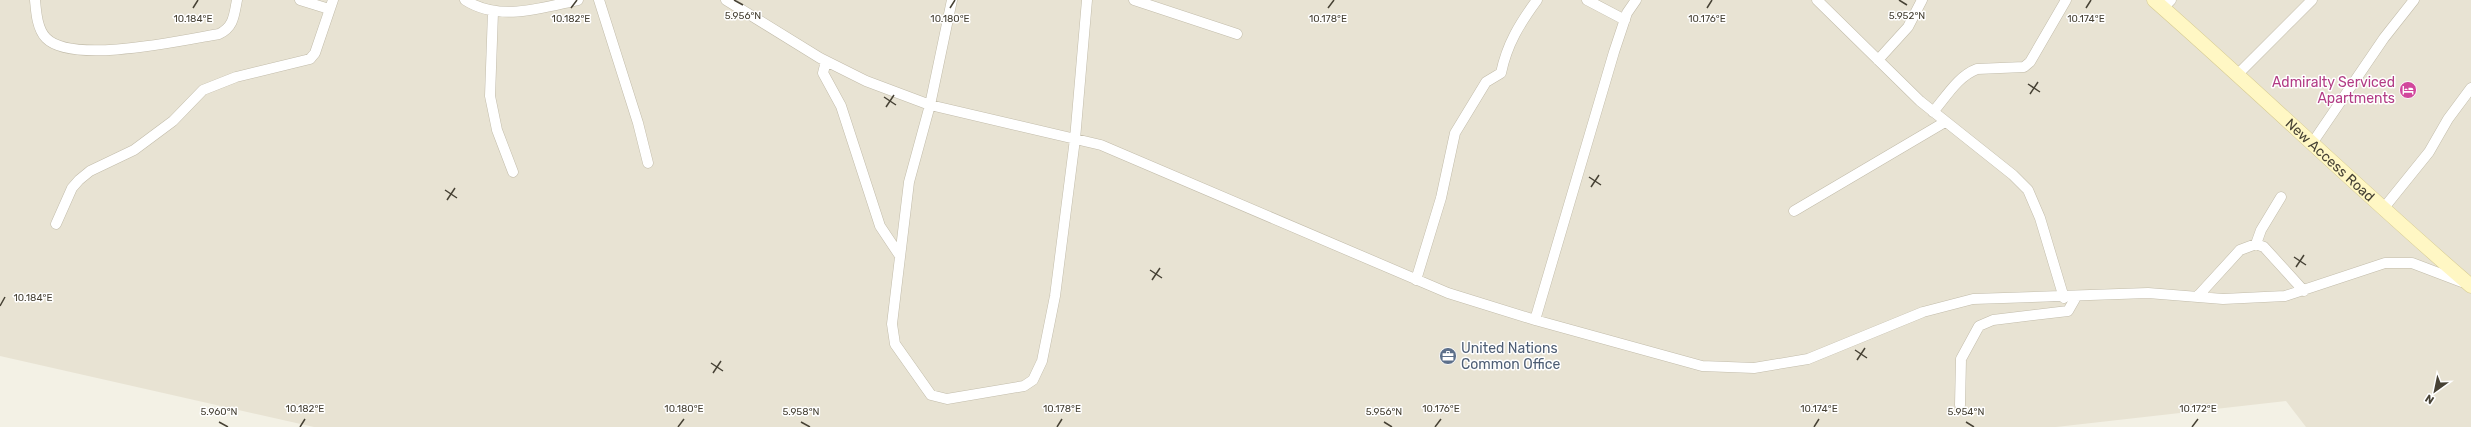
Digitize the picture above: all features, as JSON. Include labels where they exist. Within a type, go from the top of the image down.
[{"type":"main road","name":"New Access Road","points":[[2163,3],[2237,74],[2313,142],[2383,209],[2471,286]]},
{"type":"street","points":[[35,0],[42,34],[47,39],[54,44],[91,51],[134,48],[219,34],[228,30],[231,26],[237,0]]},
{"type":"street","points":[[56,224],[72,188],[79,180],[90,171],[134,150],[173,121],[203,90],[236,77],[301,63],[310,59],[315,53],[331,5],[300,0]]},
{"type":"street","points":[[465,0],[493,12],[538,9],[578,0]]},
{"type":"street","points":[[599,0],[638,123],[648,163]]},
{"type":"street","points":[[726,0],[826,61],[866,81],[930,105],[1101,145],[1128,155],[1416,280],[1535,320],[1702,366],[1754,368],[1808,359],[1923,312],[1973,299],[2064,298],[2148,293],[2223,299],[2285,296],[2304,291],[2385,263],[2412,263],[2434,270],[2471,286]]},
{"type":"street","points":[[952,0],[930,105],[909,182],[892,324],[895,344],[931,395],[947,399],[1024,386],[1033,380],[1042,361],[1055,296],[1075,139],[1087,0]]},
{"type":"street","points":[[1134,0],[1237,34]]},
{"type":"street","points":[[1416,280],[1441,198],[1449,152],[1455,133],[1486,82],[1501,73],[1506,50],[1521,21],[1537,0]]},
{"type":"street","points":[[1587,0],[1625,20]]},
{"type":"street","points":[[1535,320],[1625,20],[1636,0]]},
{"type":"street","points":[[1817,0],[1933,112],[2013,175],[2028,190],[2040,218],[2064,298]]},
{"type":"street","points":[[1878,60],[1908,27],[1922,0]]},
{"type":"street","points":[[1933,112],[1970,71],[1977,69],[2024,67],[2030,62],[2066,0]]},
{"type":"street","points":[[2237,74],[2312,0]]},
{"type":"street","points":[[2313,142],[2384,38],[2414,0]]},
{"type":"street","points":[[493,12],[490,96],[497,130],[513,172]]},
{"type":"street","points":[[826,61],[823,73],[841,106],[880,226],[900,256]]},
{"type":"street","points":[[2383,209],[2429,152],[2448,119],[2471,88]]},
{"type":"street","points":[[1794,211],[1945,122]]},
{"type":"street","points":[[2256,244],[2261,230],[2281,197]]},
{"type":"street","points":[[2197,297],[2240,250],[2256,244],[2264,247],[2304,291]]},
{"type":"street","points":[[1960,405],[1962,358],[1979,326],[1993,320],[2068,311],[2076,297]]},
{"type":"shaded area","points":[[0,0],[2471,0],[2471,427],[2306,427],[2286,401],[2056,427],[314,427],[0,356]]},
{"type":"place","name":"Admiralty Serviced Apartments","points":[[2408,90]]},
{"type":"place","name":"United Nations Common Office","points":[[1448,356]]}]
